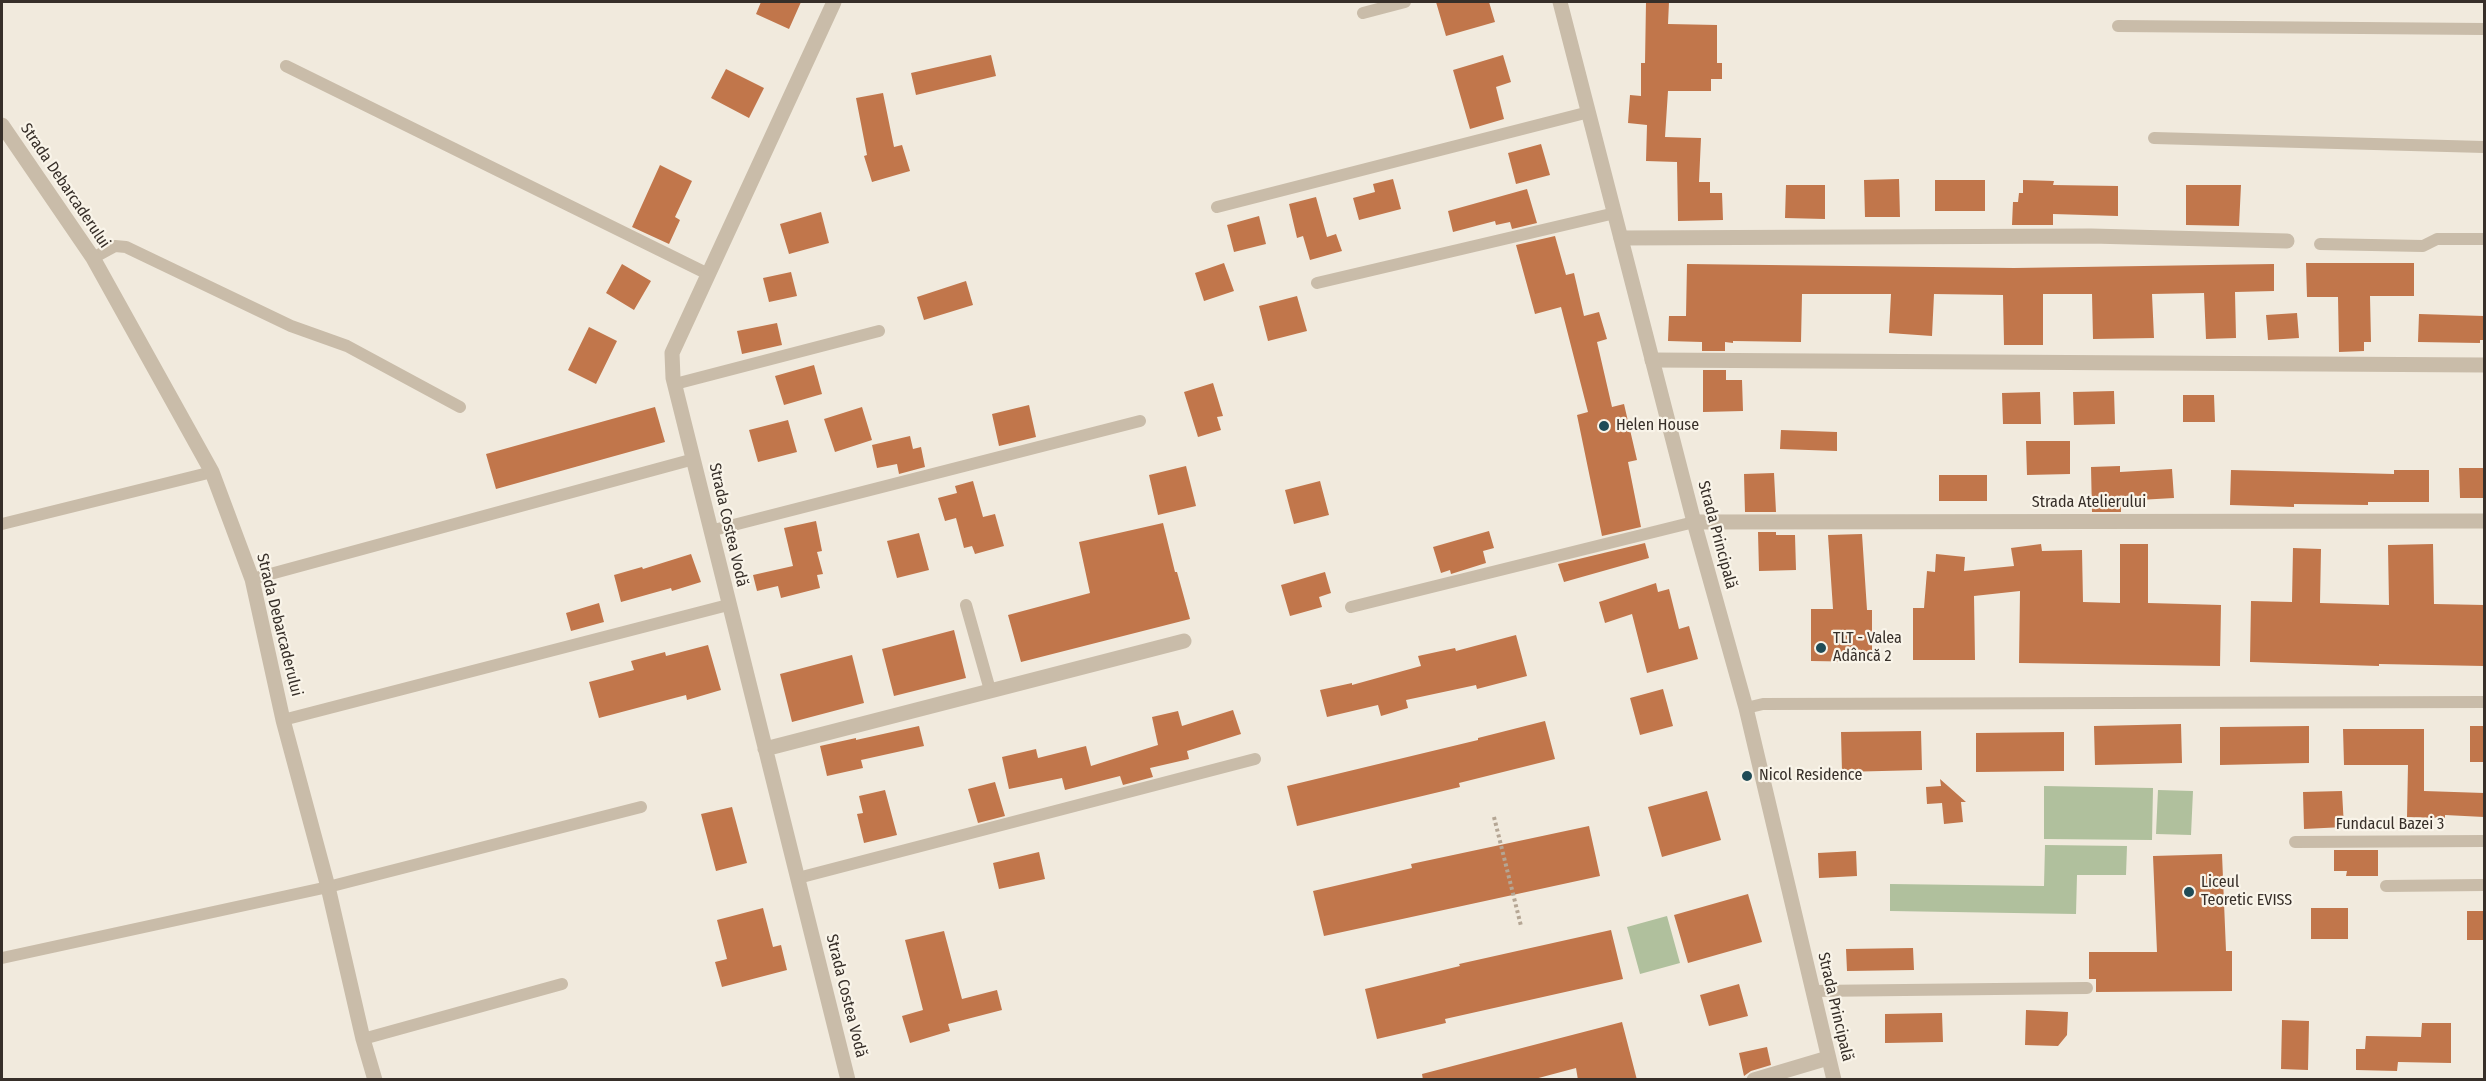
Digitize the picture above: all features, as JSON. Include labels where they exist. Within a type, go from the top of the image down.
[{"type":"street","name":"Strada Costea Vodă","points":[[834,2],[672,353],[675,384],[728,605],[848,1080]]},
{"type":"street","name":"Strada Principală","points":[[1560,2],[1694,522],[1746,708],[1834,1080]]},
{"type":"street","name":"Strada Debarcaderului","points":[[2,125],[93,258],[212,472],[252,579],[283,720],[328,887],[363,1039],[375,1080]]},
{"type":"street","points":[[1621,238],[2091,236],[2287,241]]},
{"type":"street","points":[[1652,360],[2484,365]]},
{"type":"street","name":"Strada Atelierului","points":[[1694,522],[2484,521]]},
{"type":"street","points":[[765,749],[1184,641]]},
{"type":"street","points":[[1754,1080],[1828,1058]]},
{"type":"lane","points":[[1363,13],[1405,2]]},
{"type":"lane","points":[[2118,26],[2484,29]]},
{"type":"lane","points":[[286,66],[708,274]]},
{"type":"lane","points":[[1217,207],[1589,112]]},
{"type":"lane","points":[[2154,138],[2484,147]]},
{"type":"lane","points":[[1317,283],[1615,213]]},
{"type":"lane","points":[[2320,244],[2423,246],[2437,239],[2484,239]]},
{"type":"lane","points":[[93,258],[115,246],[126,247],[291,326],[347,346],[460,407]]},
{"type":"lane","points":[[675,384],[879,331]]},
{"type":"lane","points":[[711,531],[1140,421]]},
{"type":"lane","points":[[252,579],[694,459]]},
{"type":"lane","points":[[2,524],[212,472]]},
{"type":"lane","points":[[1351,607],[1694,522]]},
{"type":"lane","points":[[283,720],[728,605]]},
{"type":"lane","points":[[966,605],[990,690]]},
{"type":"lane","points":[[1746,708],[1763,704],[2484,702]]},
{"type":"lane","points":[[798,878],[1255,759]]},
{"type":"lane","points":[[2,958],[328,887],[641,807]]},
{"type":"lane","name":"Fundacul Bazei 3","points":[[2295,842],[2484,841]]},
{"type":"lane","points":[[2386,886],[2484,885]]},
{"type":"lane","points":[[363,1039],[562,984]]},
{"type":"lane","points":[[1813,990],[2086,988]]},
{"type":"path","points":[[1494,817],[1521,926]]},
{"type":"green space","points":[[2044,786],[2153,788],[2152,840],[2044,839]]},
{"type":"green space","points":[[2158,790],[2193,791],[2191,835],[2156,834]]},
{"type":"green space","points":[[2045,845],[2127,846],[2126,875],[2077,875],[2076,914],[1890,911],[1890,884],[2044,886]]},
{"type":"green space","points":[[1667,916],[1680,963],[1640,974],[1627,927]]},
{"type":"building","points":[[761,2],[801,2],[789,29],[756,14]]},
{"type":"building","points":[[1436,2],[1489,2],[1495,22],[1446,36]]},
{"type":"building","points":[[1646,2],[1669,2],[1668,24],[1717,25],[1717,63],[1722,63],[1722,79],[1711,79],[1711,91],[1668,91],[1665,137],[1701,138],[1699,182],[1710,182],[1710,193],[1722,193],[1723,220],[1678,221],[1677,162],[1646,161],[1647,125],[1628,123],[1630,95],[1641,96],[1641,63],[1645,63]]},
{"type":"building","points":[[991,55],[996,76],[916,95],[911,73]]},
{"type":"building","points":[[1503,55],[1511,82],[1496,87],[1504,119],[1470,129],[1453,70]]},
{"type":"building","points":[[726,69],[764,88],[749,118],[711,98]]},
{"type":"building","points":[[883,93],[894,147],[902,145],[910,171],[872,182],[864,156],[867,155],[856,98]]},
{"type":"building","points":[[1541,144],[1550,175],[1516,184],[1508,153]]},
{"type":"building","points":[[660,165],[692,181],[675,217],[680,220],[669,244],[632,227]]},
{"type":"building","points":[[1393,179],[1401,209],[1359,220],[1353,198],[1375,192],[1373,184]]},
{"type":"building","points":[[1899,179],[1900,217],[1865,217],[1864,180]]},
{"type":"building","points":[[1935,180],[1985,180],[1985,211],[1935,211]]},
{"type":"building","points":[[2023,180],[2054,181],[2053,185],[2118,186],[2118,216],[2053,214],[2053,225],[2012,225],[2013,202],[2018,202],[2019,193],[2023,193]]},
{"type":"building","points":[[1786,185],[1825,185],[1825,219],[1785,218]]},
{"type":"building","points":[[2186,185],[2241,185],[2239,226],[2186,225]]},
{"type":"building","points":[[1527,189],[1537,223],[1512,229],[1510,222],[1496,225],[1495,221],[1453,232],[1448,211]]},
{"type":"building","points":[[1316,197],[1327,237],[1336,234],[1342,251],[1310,260],[1303,236],[1297,238],[1289,204]]},
{"type":"building","points":[[821,212],[829,243],[789,254],[780,224]]},
{"type":"building","points":[[1259,216],[1266,244],[1234,252],[1227,225]]},
{"type":"building","points":[[1555,236],[1566,275],[1574,273],[1584,316],[1599,312],[1607,339],[1597,342],[1612,407],[1624,404],[1637,460],[1628,462],[1641,527],[1602,536],[1577,415],[1588,412],[1561,307],[1535,314],[1516,245]]},
{"type":"building","points":[[1224,263],[1234,291],[1204,301],[1195,273]]},
{"type":"building","points":[[2306,263],[2414,263],[2414,296],[2370,296],[2371,342],[2364,342],[2364,351],[2339,352],[2338,297],[2307,297]]},
{"type":"building","points":[[622,264],[651,281],[634,310],[606,293]]},
{"type":"building","points":[[1687,264],[2014,268],[2274,264],[2274,291],[2235,292],[2236,338],[2206,339],[2204,293],[2152,294],[2154,338],[2093,339],[2092,294],[2043,294],[2043,345],[2004,345],[2003,295],[1934,294],[1932,336],[1889,333],[1891,294],[1802,294],[1801,342],[1733,341],[1733,343],[1725,342],[1725,351],[1702,351],[1702,342],[1668,341],[1669,316],[1686,316]]},
{"type":"building","points":[[791,272],[797,296],[769,302],[763,278]]},
{"type":"building","points":[[966,281],[973,305],[924,320],[917,297]]},
{"type":"building","points":[[1297,296],[1307,331],[1268,341],[1259,306]]},
{"type":"building","points":[[2297,313],[2299,338],[2268,340],[2266,315]]},
{"type":"building","points":[[2419,314],[2484,316],[2484,340],[2480,340],[2480,343],[2418,342]]},
{"type":"building","points":[[777,323],[782,345],[742,354],[737,331]]},
{"type":"building","points":[[589,327],[617,341],[596,384],[568,370]]},
{"type":"building","points":[[814,365],[822,394],[784,405],[775,376]]},
{"type":"building","points":[[1703,370],[1726,370],[1726,380],[1742,380],[1743,411],[1703,412]]},
{"type":"building","points":[[1213,383],[1223,416],[1217,417],[1221,430],[1198,437],[1184,392]]},
{"type":"building","points":[[2114,391],[2115,424],[2074,425],[2073,392]]},
{"type":"building","points":[[2040,392],[2041,424],[2003,424],[2002,393]]},
{"type":"building","points":[[2183,395],[2214,395],[2215,422],[2183,422]]},
{"type":"building","points":[[1029,405],[1036,437],[999,446],[992,414]]},
{"type":"building","points":[[655,407],[665,442],[496,489],[486,454]]},
{"type":"building","points":[[862,407],[872,440],[835,452],[824,419]]},
{"type":"building","points":[[788,420],[797,452],[758,462],[749,430]]},
{"type":"building","points":[[1781,430],[1837,432],[1837,451],[1780,449]]},
{"type":"building","points":[[910,436],[913,449],[921,447],[925,467],[899,474],[897,464],[877,468],[872,445]]},
{"type":"building","points":[[2026,441],[2070,441],[2070,474],[2027,475]]},
{"type":"building","points":[[1186,466],[1196,506],[1158,515],[1149,475]]},
{"type":"building","points":[[2120,466],[2120,472],[2172,469],[2174,498],[2121,501],[2121,512],[2092,512],[2091,467]]},
{"type":"building","points":[[2459,468],[2484,468],[2484,498],[2460,498]]},
{"type":"building","points":[[2231,470],[2394,474],[2394,470],[2429,470],[2429,502],[2368,502],[2368,505],[2294,504],[2294,507],[2230,505]]},
{"type":"building","points":[[1774,473],[1776,512],[1745,512],[1744,474]]},
{"type":"building","points":[[1939,475],[1987,475],[1987,501],[1939,501]]},
{"type":"building","points":[[973,481],[983,517],[995,514],[1004,546],[975,554],[972,546],[964,548],[956,518],[945,521],[938,498],[957,493],[955,486]]},
{"type":"building","points":[[1320,481],[1329,515],[1294,524],[1285,490]]},
{"type":"building","points":[[816,521],[822,551],[817,552],[823,574],[817,575],[820,588],[781,598],[778,586],[757,591],[753,575],[793,566],[784,528]]},
{"type":"building","points":[[1163,523],[1190,619],[1021,662],[1008,615],[1090,593],[1079,542]]},
{"type":"building","points":[[1489,531],[1494,548],[1483,551],[1486,563],[1451,574],[1450,570],[1441,573],[1433,547]]},
{"type":"building","points":[[1758,532],[1795,535],[1796,570],[1759,571]]},
{"type":"building","points":[[919,533],[929,570],[897,578],[887,541]]},
{"type":"building","points":[[1862,534],[1867,610],[1872,610],[1872,662],[1811,661],[1811,609],[1833,609],[1828,535]]},
{"type":"building","points":[[1645,543],[1649,558],[1564,582],[1558,564]]},
{"type":"building","points":[[2041,544],[2042,551],[2082,550],[2083,602],[2120,603],[2120,544],[2148,544],[2148,603],[2221,605],[2220,666],[2019,663],[2020,591],[1974,596],[1975,660],[1913,660],[1913,608],[1924,608],[1927,571],[1935,572],[1936,554],[1965,557],[1964,571],[2014,566],[2011,548]]},
{"type":"building","points":[[2433,544],[2434,604],[2484,605],[2484,666],[2250,662],[2251,601],[2292,602],[2293,548],[2321,549],[2320,603],[2389,605],[2388,545]]},
{"type":"building","points":[[691,554],[701,582],[621,602],[614,575],[642,567],[643,569]]},
{"type":"building","points":[[1325,572],[1331,593],[1319,597],[1322,607],[1290,616],[1281,585]]},
{"type":"building","points":[[1656,583],[1658,592],[1669,589],[1679,629],[1689,626],[1698,659],[1647,673],[1632,614],[1605,623],[1599,602]]},
{"type":"building","points":[[599,603],[604,622],[571,631],[566,613]]},
{"type":"building","points":[[954,630],[966,678],[894,696],[882,649]]},
{"type":"building","points":[[1516,635],[1527,676],[1477,689],[1476,685],[1406,700],[1408,708],[1381,716],[1378,705],[1327,717],[1320,690],[1352,683],[1352,685],[1421,666],[1418,656],[1455,648],[1456,651]]},
{"type":"building","points":[[708,645],[721,690],[687,700],[686,695],[599,718],[589,682],[634,670],[631,661],[665,652],[666,656]]},
{"type":"building","points":[[852,655],[864,703],[792,722],[780,674]]},
{"type":"building","points":[[1663,689],[1673,726],[1640,735],[1630,698]]},
{"type":"building","points":[[1233,710],[1241,734],[1187,751],[1189,759],[1150,768],[1153,777],[1123,785],[1120,776],[1065,790],[1062,778],[1009,789],[1002,757],[1036,749],[1038,758],[1086,746],[1091,766],[1158,745],[1152,717],[1178,711],[1182,726]]},
{"type":"building","points":[[1545,721],[1555,759],[1459,783],[1460,787],[1297,826],[1287,786],[1478,740],[1478,738]]},
{"type":"building","points":[[2181,724],[2182,763],[2095,765],[2094,726]]},
{"type":"building","points":[[919,726],[924,746],[861,760],[863,768],[827,776],[820,746]]},
{"type":"building","points":[[2309,726],[2309,763],[2220,765],[2220,727]]},
{"type":"building","points":[[2470,726],[2484,726],[2484,762],[2470,762]]},
{"type":"building","points":[[2343,729],[2424,729],[2424,791],[2484,793],[2484,817],[2445,815],[2445,818],[2407,817],[2408,765],[2344,765]]},
{"type":"building","points":[[1921,731],[1922,770],[1842,772],[1841,732]]},
{"type":"building","points":[[2064,732],[2064,771],[1976,772],[1976,733]]},
{"type":"building","points":[[1940,779],[1966,802],[1961,802],[1963,822],[1944,824],[1942,803],[1927,804],[1926,787],[1941,786]]},
{"type":"building","points":[[995,782],[1005,816],[978,823],[968,789]]},
{"type":"building","points":[[885,790],[897,835],[864,843],[857,814],[863,813],[859,796]]},
{"type":"building","points":[[1707,791],[1721,840],[1662,857],[1648,807]]},
{"type":"building","points":[[2342,791],[2344,827],[2304,829],[2303,792]]},
{"type":"building","points":[[732,807],[747,863],[716,871],[701,814]]},
{"type":"building","points":[[1589,826],[1600,876],[1324,936],[1313,891],[1412,868],[1411,864]]},
{"type":"building","points":[[2334,850],[2378,850],[2378,876],[2346,876],[2347,871],[2334,871]]},
{"type":"building","points":[[1856,851],[1857,876],[1819,878],[1818,853]]},
{"type":"building","points":[[1039,852],[1045,879],[999,889],[993,863]]},
{"type":"building","points":[[2222,854],[2226,951],[2232,951],[2232,991],[2096,992],[2096,979],[2089,979],[2089,952],[2157,952],[2153,856]]},
{"type":"building","points":[[1748,894],[1762,942],[1688,963],[1674,915]]},
{"type":"building","points":[[763,908],[773,947],[781,945],[787,970],[722,987],[715,962],[727,959],[717,920]]},
{"type":"building","points":[[2311,908],[2348,908],[2348,939],[2311,939]]},
{"type":"building","points":[[2467,911],[2484,911],[2484,940],[2467,940]]},
{"type":"building","points":[[1611,930],[1623,979],[1445,1019],[1446,1023],[1377,1039],[1365,989],[1460,966],[1459,964]]},
{"type":"building","points":[[944,931],[962,999],[997,990],[1002,1010],[948,1024],[950,1031],[910,1043],[902,1016],[923,1010],[905,940]]},
{"type":"building","points":[[1913,948],[1914,970],[1847,971],[1846,949]]},
{"type":"building","points":[[1739,984],[1748,1016],[1709,1026],[1700,995]]},
{"type":"building","points":[[2026,1010],[2068,1012],[2067,1035],[2058,1046],[2025,1045]]},
{"type":"building","points":[[1942,1013],[1943,1042],[1885,1043],[1885,1014]]},
{"type":"building","points":[[2282,1020],[2309,1021],[2308,1070],[2281,1069]]},
{"type":"building","points":[[1622,1022],[1637,1080],[1578,1080],[1576,1068],[1531,1080],[1423,1080],[1422,1074]]},
{"type":"building","points":[[2422,1023],[2451,1023],[2451,1063],[2398,1062],[2397,1071],[2356,1070],[2356,1049],[2365,1049],[2366,1036],[2421,1037]]},
{"type":"building","points":[[1767,1047],[1771,1065],[1751,1071],[1744,1076],[1739,1053]]},
{"type":"place","name":"Helen House","points":[[1604,426]]},
{"type":"place","name":"TLT - Valea Adâncă 2","points":[[1821,648]]},
{"type":"place","name":"Nicol Residence","points":[[1747,776]]},
{"type":"place","name":"Liceul Teoretic EVISS","points":[[2189,892]]}]
